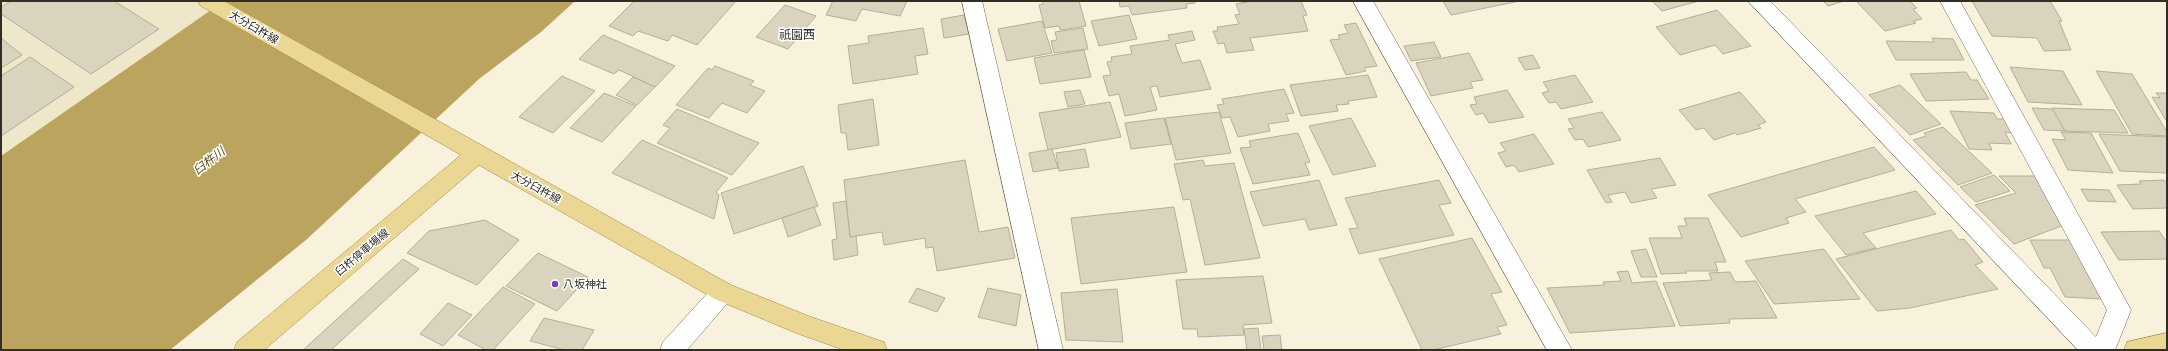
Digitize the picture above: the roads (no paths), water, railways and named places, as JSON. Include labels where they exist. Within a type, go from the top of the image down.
[{"type":"main road","name":"大分臼杵線","points":[[208,1],[723,292],[805,326],[875,350]]},
{"type":"main road","name":"臼杵停車場線","points":[[246,350],[477,154]]},
{"type":"main road","points":[[2136,350],[2167,344]]},
{"type":"street","points":[[972,1],[1050,350]]},
{"type":"street","points":[[1363,1],[1560,350]]},
{"type":"street","points":[[1758,1],[2064,318],[2093,350]]},
{"type":"street","points":[[1950,1],[2119,310],[2102,350]]},
{"type":"street","points":[[672,350],[723,292]]},
{"type":"water","name":"臼杵川","points":[[224,1],[575,1],[541,32],[479,79],[306,240],[170,350],[1,350],[1,156]]},
{"type":"place","name":"八坂神社","points":[[555,284]]},
{"type":"district","name":"祇園西","points":[[797,35]]}]
